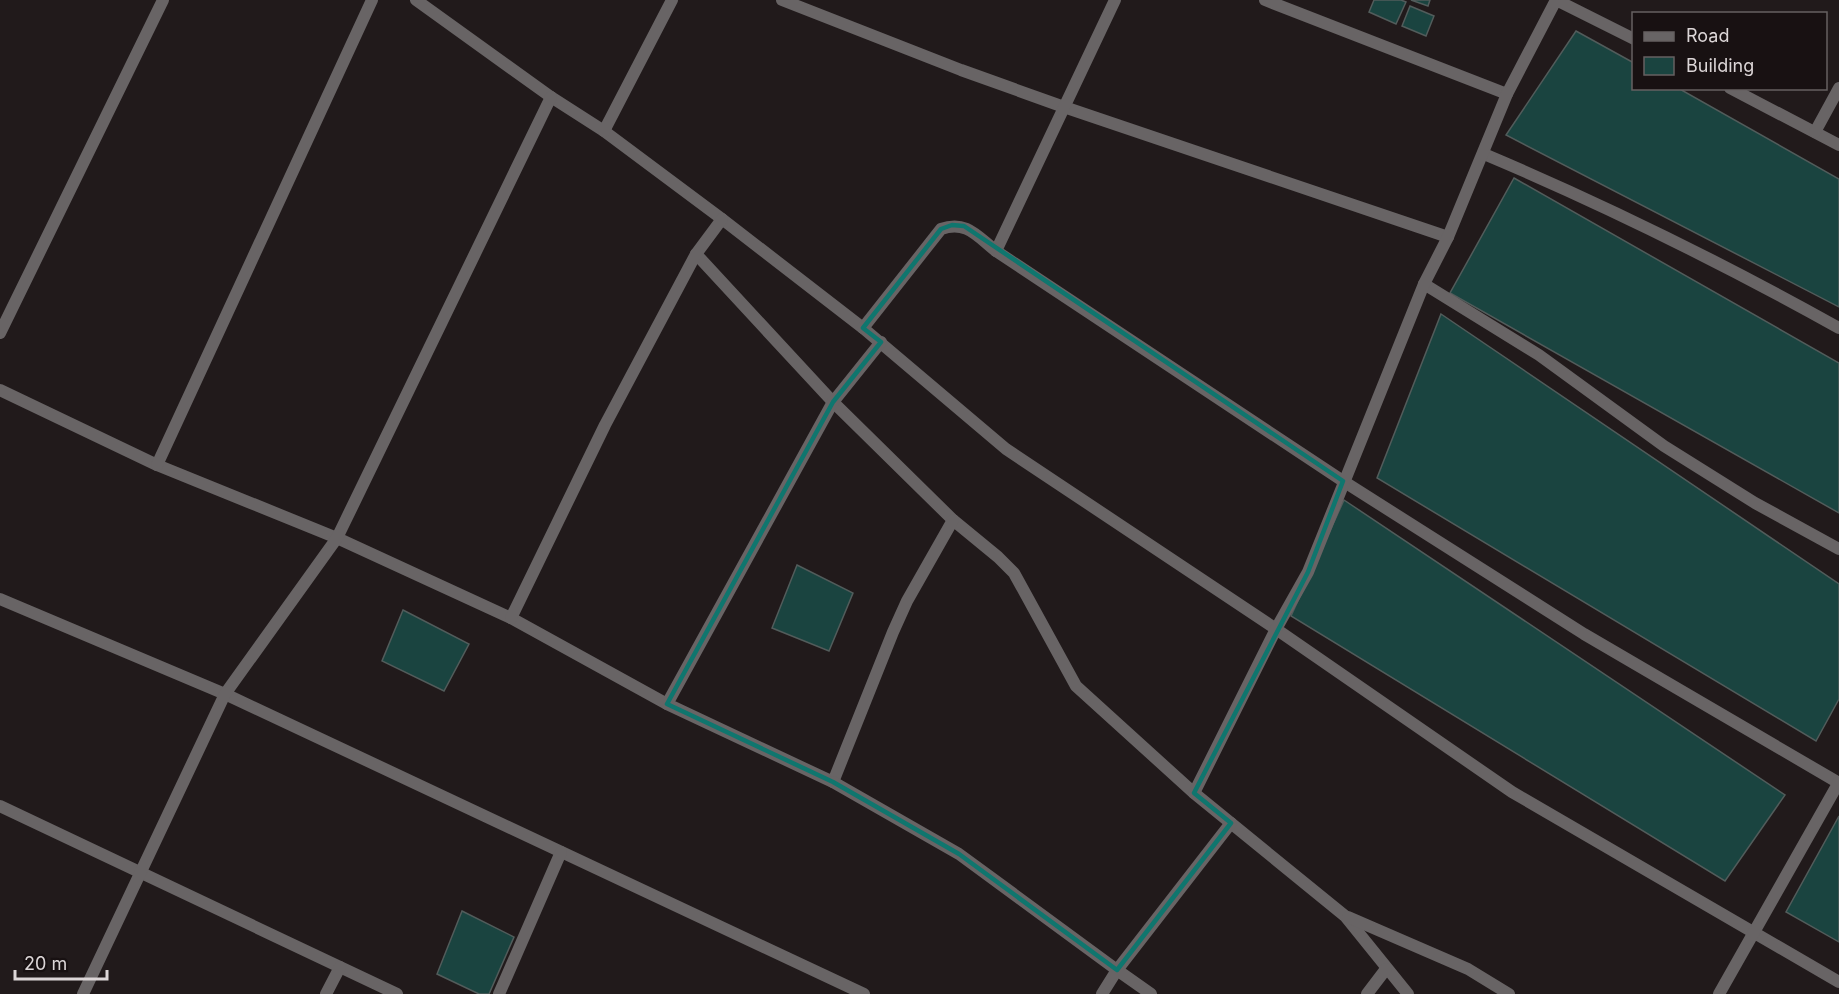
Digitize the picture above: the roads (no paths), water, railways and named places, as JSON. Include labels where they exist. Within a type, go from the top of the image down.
[{"type":"street","points":[[0,333],[164,0]]},
{"type":"street","points":[[157,465],[372,0]]},
{"type":"street","points":[[416,0],[551,97],[604,131],[722,219],[881,342],[1006,449],[1276,629],[1512,792],[1839,982]]},
{"type":"street","points":[[604,131],[672,0]]},
{"type":"street","points":[[782,0],[961,70],[1064,107],[1448,237]]},
{"type":"street","points":[[996,251],[1115,0]]},
{"type":"street","points":[[1265,0],[1507,94]]},
{"type":"street","points":[[1194,793],[1276,629],[1308,572],[1424,284],[1448,237],[1507,94],[1556,0],[1632,38]]},
{"type":"street","points":[[1815,132],[1839,88]]},
{"type":"street","points":[[1734,90],[1839,145]]},
{"type":"street","points":[[83,994],[225,694],[337,538],[551,97]]},
{"type":"street","points":[[1484,154],[1565,188],[1839,328]]},
{"type":"street","points":[[511,618],[605,425],[696,254],[722,219]]},
{"type":"street","points":[[863,328],[941,229],[952,225],[964,226],[996,251],[1343,481],[1584,634],[1839,782],[1719,994]]},
{"type":"street","points":[[696,254],[833,402],[953,520],[998,556],[1014,573],[1076,686],[1194,793],[1345,916],[1408,994]]},
{"type":"street","points":[[1424,284],[1539,355],[1664,446],[1755,503],[1839,549]]},
{"type":"street","points":[[667,704],[833,402],[881,342]]},
{"type":"street","points":[[0,390],[157,465],[337,538],[511,618],[667,704],[832,782],[959,854],[1151,994]]},
{"type":"street","points":[[832,782],[907,601],[953,520]]},
{"type":"street","points":[[0,599],[225,694],[864,994]]},
{"type":"street","points":[[0,806],[397,994]]},
{"type":"street","points":[[1102,994],[1117,970],[1231,823]]},
{"type":"street","points":[[499,994],[561,852]]},
{"type":"street","points":[[1345,916],[1468,969],[1509,994]]},
{"type":"street","points":[[326,994],[340,967]]},
{"type":"street","points":[[1367,994],[1386,969]]}]
